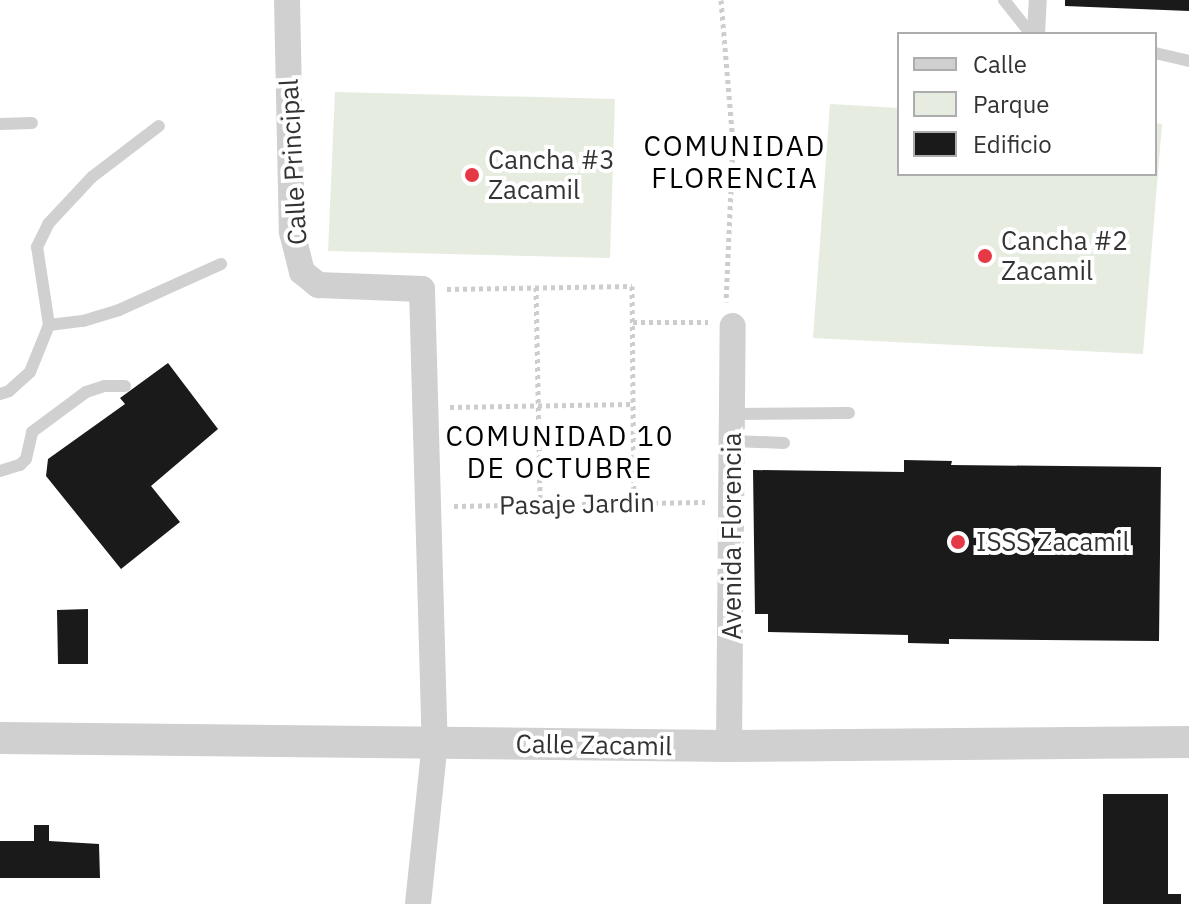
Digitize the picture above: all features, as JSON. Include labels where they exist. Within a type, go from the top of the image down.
[{"type":"street","name":"Calle Principal","points":[[287,0],[292,232],[302,272],[318,285],[422,289],[435,742]]},
{"type":"street","points":[[1033,32],[1038,0]]},
{"type":"street","name":"Avenida Florencia","points":[[723,318],[733,414],[729,746]]},
{"type":"street","name":"Calle Zacamil","points":[[0,738],[729,746],[1189,742]]},
{"type":"street","points":[[418,904],[435,742]]},
{"type":"lane","points":[[1004,0],[1031,32]]},
{"type":"lane","points":[[1157,53],[1189,61]]},
{"type":"lane","points":[[0,124],[32,123]]},
{"type":"lane","points":[[0,394],[9,391],[30,372],[49,325],[37,247],[48,224],[92,177],[159,126]]},
{"type":"lane","points":[[49,325],[83,321],[119,310],[221,264]]},
{"type":"lane","points":[[0,471],[20,465],[26,459],[32,432],[86,392],[104,386],[125,386]]},
{"type":"lane","points":[[733,414],[849,413]]},
{"type":"lane","points":[[733,441],[784,443]]},
{"type":"path","points":[[633,322],[723,318],[733,142],[721,0]]},
{"type":"path","points":[[432,289],[632,286],[634,504]]},
{"type":"path","points":[[536,287],[540,505]]},
{"type":"path","points":[[441,407],[634,404]]},
{"type":"path","name":"Pasaje Jardin","points":[[449,506],[705,502]]},
{"type":"green space","name":"Cancha #3 Zacamil","points":[[335,92],[615,99],[610,258],[328,251]]},
{"type":"green space","name":"Cancha #2 Zacamil","points":[[830,104],[897,108],[897,176],[1157,176],[1157,123],[1162,124],[1143,354],[813,338]]},
{"type":"building","points":[[1065,0],[1189,0],[1189,11],[1065,6]]},
{"type":"building","points":[[168,363],[218,429],[151,486],[180,522],[121,569],[46,476],[48,459],[125,404],[120,398]]},
{"type":"building","points":[[904,460],[952,461],[951,465],[1161,467],[1159,641],[949,639],[949,644],[908,643],[908,635],[768,632],[768,614],[755,614],[753,470],[904,472]]},
{"type":"building","points":[[88,609],[88,664],[58,664],[57,610]]},
{"type":"building","points":[[1103,794],[1168,794],[1168,894],[1181,894],[1181,904],[1103,904]]},
{"type":"building","points":[[34,825],[49,825],[49,841],[99,844],[100,878],[0,878],[0,841],[34,841]]},
{"type":"place","name":"Cancha #3 Zacamil","points":[[472,175]]},
{"type":"place","name":"Cancha #2 Zacamil","points":[[985,256]]},
{"type":"place","name":"ISSS Zacamil","points":[[958,542]]},
{"type":"district","name":"COMUNIDAD FLORENCIA","points":[[735,162]]},
{"type":"district","name":"COMUNIDAD 10 DE OCTUBRE","points":[[560,452]]}]
